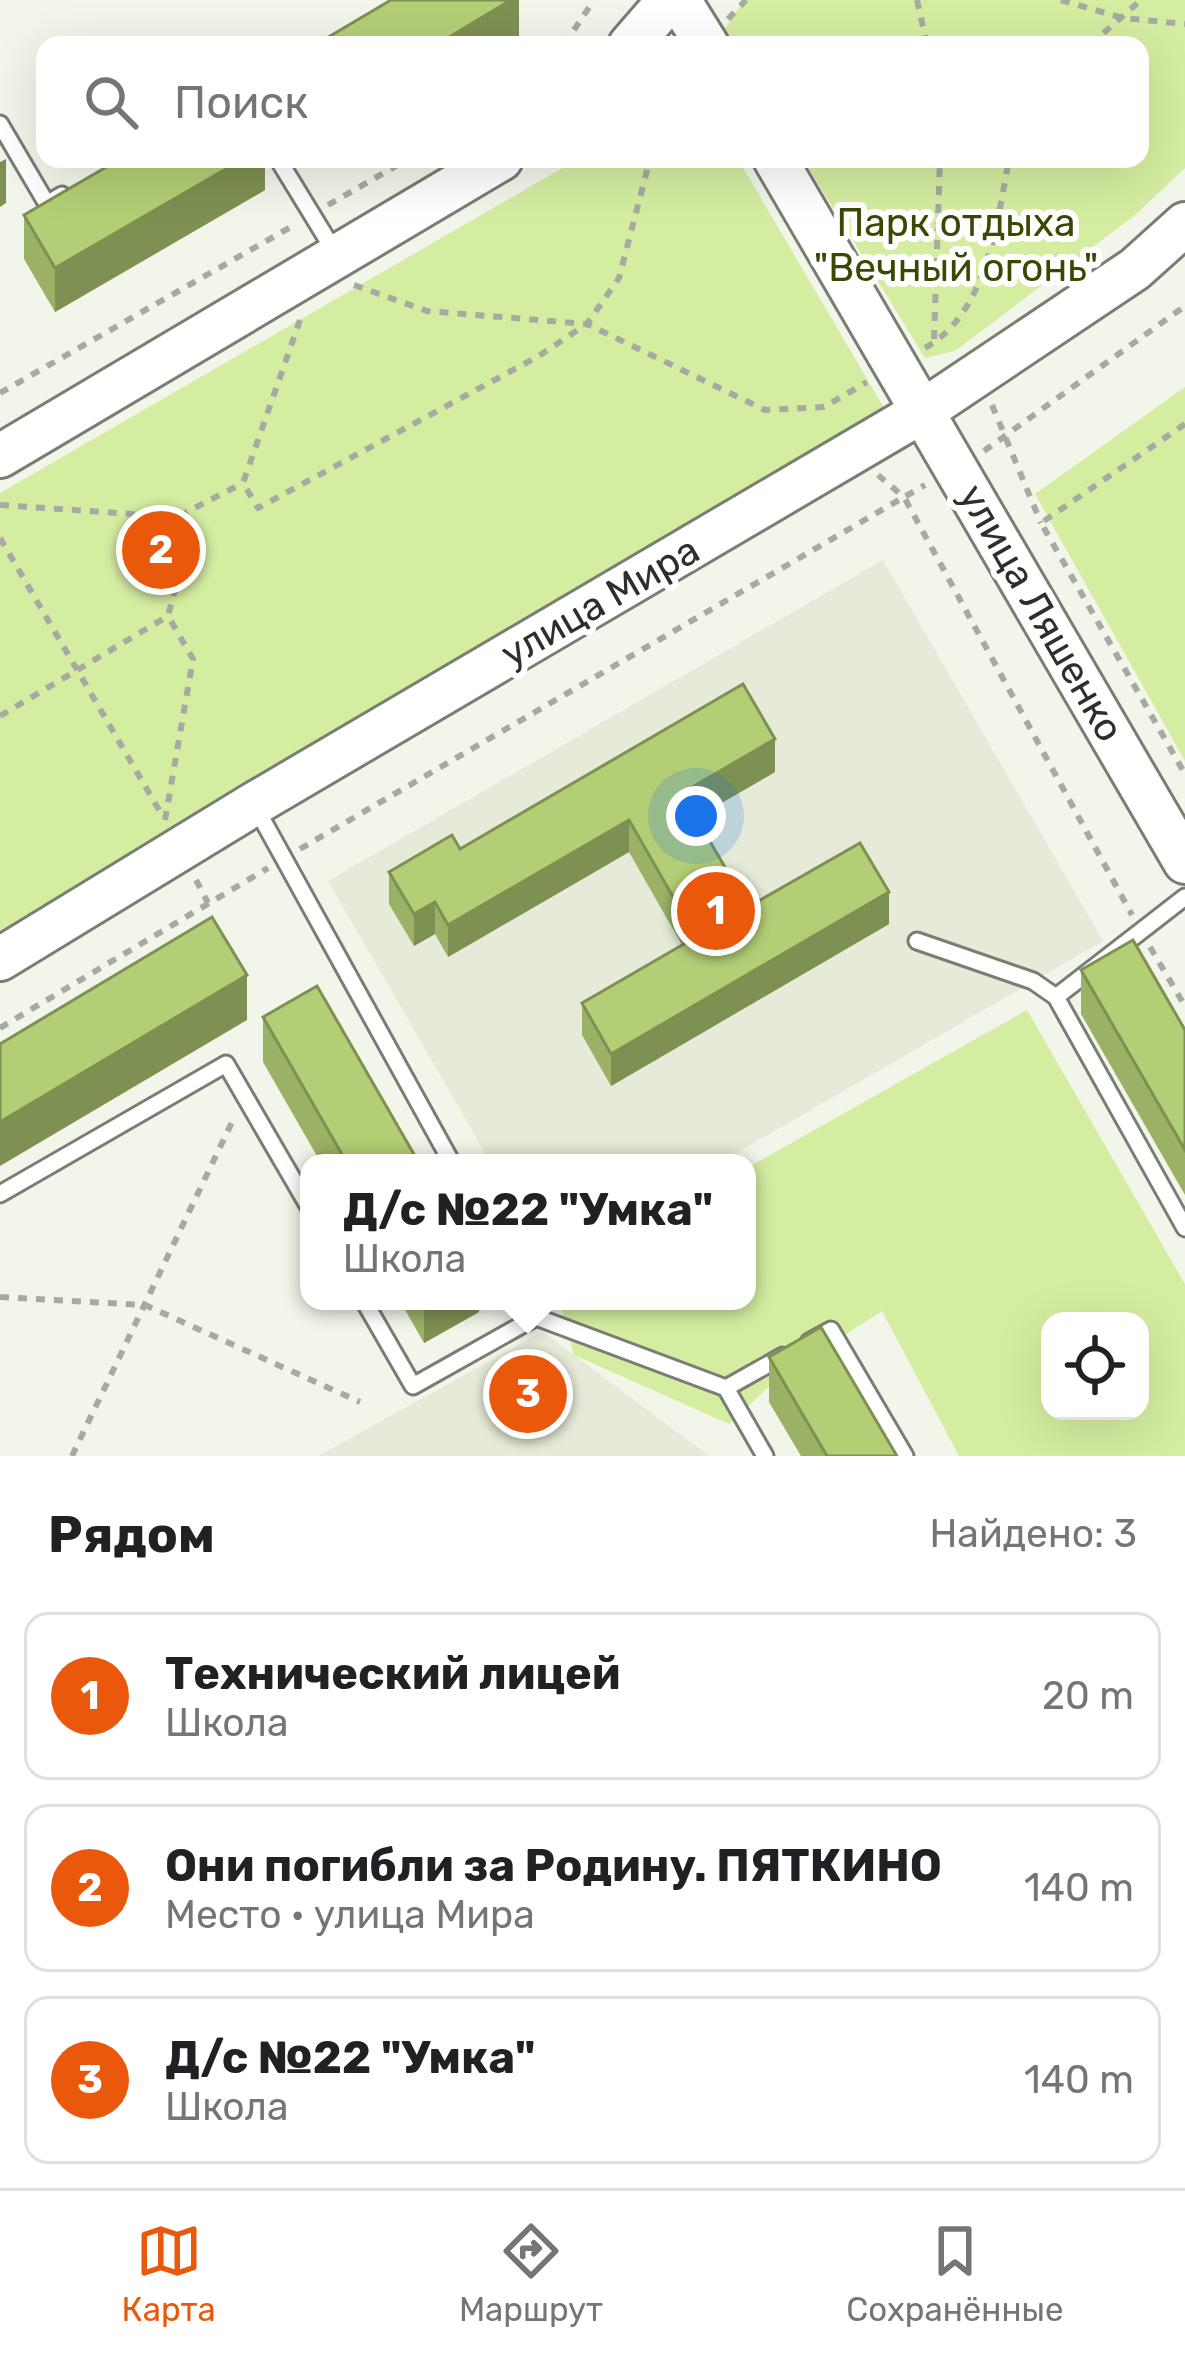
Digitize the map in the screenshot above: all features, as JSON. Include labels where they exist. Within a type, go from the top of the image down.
[{"type":"main road","points":[[638,36],[669,0]]},
{"type":"main road","points":[[679,0],[701,36]]},
{"type":"main road","points":[[0,455],[486,168]]},
{"type":"main road","name":"улица Ляшенко","points":[[780,168],[1185,862]]},
{"type":"main road","name":"улица Мира","points":[[0,958],[172,833],[254,804],[923,411],[1135,269],[1185,224]]},
{"type":"lane","points":[[0,124],[46,204],[86,182]]},
{"type":"lane","points":[[284,168],[312,214],[328,261]]},
{"type":"lane","points":[[254,804],[447,1154]]},
{"type":"lane","points":[[1055,997],[1185,897]]},
{"type":"lane","points":[[917,941],[1033,981],[1055,997],[1185,1228]]},
{"type":"lane","points":[[0,1194],[226,1064],[300,1192]]},
{"type":"lane","points":[[369,1310],[413,1387],[530,1310]]},
{"type":"lane","points":[[534,1310],[726,1388],[765,1456]]},
{"type":"lane","points":[[726,1388],[831,1330],[905,1456]]},
{"type":"path","points":[[570,36],[594,0]]},
{"type":"path","points":[[917,0],[925,36]]},
{"type":"path","points":[[1061,0],[1123,18],[1185,24]]},
{"type":"path","points":[[1101,36],[1141,0]]},
{"type":"path","points":[[0,393],[392,168]]},
{"type":"path","points":[[244,483],[258,508],[537,357],[587,324],[619,278],[648,168]]},
{"type":"path","points":[[940,168],[934,343],[971,303],[999,213],[1007,168]]},
{"type":"path","points":[[296,223],[358,287],[428,311],[587,324],[765,410],[824,407]]},
{"type":"path","points":[[0,505],[177,517],[244,483],[328,261]]},
{"type":"path","points":[[1183,768],[1041,524],[1007,437],[1185,306]]},
{"type":"path","points":[[1041,524],[1185,424]]},
{"type":"path","points":[[0,1028],[904,497],[1185,1006]]},
{"type":"path","points":[[0,716],[168,616],[189,537],[177,517]]},
{"type":"path","points":[[0,538],[208,903]]},
{"type":"path","points":[[168,616],[193,658],[172,833]]},
{"type":"path","points":[[72,1456],[244,1096]]},
{"type":"path","points":[[0,1297],[145,1305],[360,1402]]},
{"type":"shaded area","points":[[883,560],[1103,941],[735,1154],[486,1154],[328,881]]},
{"type":"shaded area","points":[[542,1332],[709,1456],[318,1456]]},
{"type":"green space","name":"Парк отдыха \"Вечный огонь\"","points":[[744,0],[1185,0],[1185,168],[1135,215],[955,351],[925,358],[809,168],[1149,168],[1149,36],[728,36],[724,30]]},
{"type":"green space","points":[[562,168],[743,168],[887,413],[0,931],[0,493]]},
{"type":"green space","points":[[1185,387],[1185,761],[1035,494]]},
{"type":"green space","points":[[1027,1010],[1185,1284],[1185,1456],[959,1456],[882,1311],[777,1379],[729,1424],[574,1355],[562,1310],[756,1310],[756,1163]]},
{"type":"building","points":[[391,0],[511,0],[451,36],[330,36]]},
{"type":"building","points":[[105,168],[227,168],[55,268],[24,215]]},
{"type":"building","points":[[743,684],[775,739],[682,793],[748,907],[860,843],[889,892],[611,1054],[582,1003],[696,937],[629,820],[448,925],[435,902],[414,914],[389,872],[452,835],[460,849]]},
{"type":"building","points":[[212,917],[247,975],[0,1122],[0,1044]]},
{"type":"building","points":[[1133,940],[1185,1030],[1185,1150],[1081,970]]},
{"type":"building","points":[[317,986],[414,1154],[342,1154],[263,1017]]},
{"type":"building","points":[[821,1327],[897,1456],[827,1456],[769,1357]]},
{"type":"place","name":"Они погибли за Родину. ПЯТКИНО","points":[[161,550]]},
{"type":"place","name":"Технический лицей","points":[[716,911]]},
{"type":"place","name":"Д/с №22 \"Умка\"","points":[[528,1394]]}]
